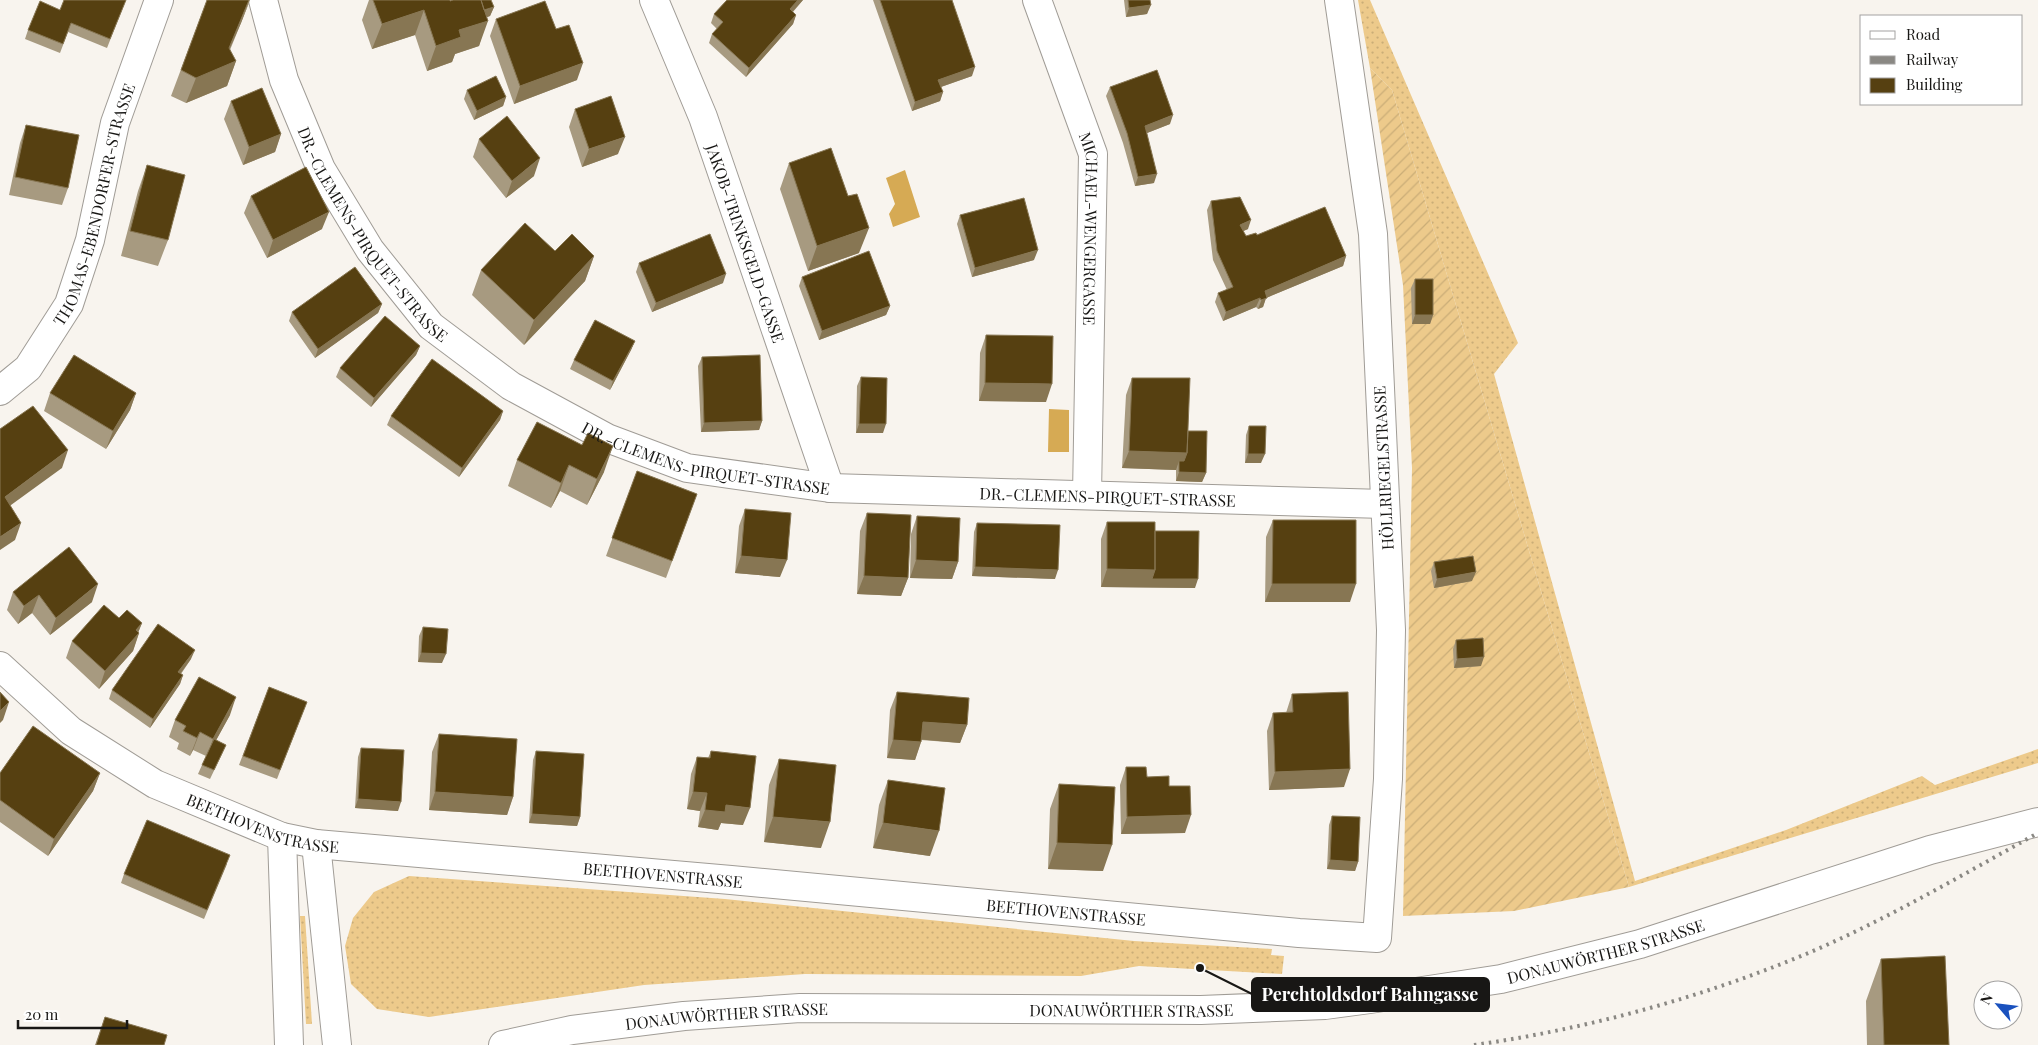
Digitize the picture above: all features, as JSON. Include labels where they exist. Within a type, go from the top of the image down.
[{"type":"street","name":"THOMAS-EBENDORFER-STRASSE","points":[[0,391],[28,368],[69,304],[90,240],[115,123],[159,0]]},
{"type":"street","name":"DR.-CLEMENS-PIRQUET-STRASSE","points":[[263,0],[284,80],[321,168],[370,250],[430,326],[511,386],[607,438],[687,468],[830,488],[1384,504]]},
{"type":"street","name":"JAKOB-TRINKSGELD-GASSE","points":[[654,0],[703,117],[830,488]]},
{"type":"street","name":"MICHAEL-WENGERGASSE","points":[[1037,0],[1093,154],[1087,495]]},
{"type":"street","name":"HÖLLRIEGELSTRASSE","points":[[1338,0],[1373,234],[1391,630],[1389,749],[1377,938]]},
{"type":"street","name":"BEETHOVENSTRASSE","points":[[0,666],[71,731],[155,784],[282,838],[316,844],[740,880],[1299,933],[1377,938]]},
{"type":"street","name":"DONAUWÖRTHER STRASSE","points":[[503,1045],[572,1030],[684,1016],[800,1008],[1202,1010],[1325,1005],[1370,999],[1501,979],[1640,944],[1930,850],[2038,822]]},
{"type":"street","points":[[282,838],[289,1045]]},
{"type":"street","points":[[316,844],[337,1045]]},
{"type":"shaded area","points":[[1358,0],[1370,0],[1518,343],[1494,374],[1635,881],[1786,830],[1922,776],[1935,785],[2038,749],[2038,763],[1629,887],[1392,90],[1370,68]]},
{"type":"shaded area","points":[[1370,68],[1392,90],[1629,887],[1514,911],[1403,916],[1412,468],[1403,285]]},
{"type":"shaded area","points":[[905,170],[920,217],[893,227],[889,214],[895,204],[886,178]]},
{"type":"shaded area","points":[[1049,409],[1069,410],[1069,452],[1048,452]]},
{"type":"shaded area","points":[[409,876],[725,899],[1134,941],[1272,949],[1271,955],[1284,956],[1282,974],[1139,966],[1081,976],[805,974],[644,985],[429,1017],[377,1009],[351,984],[345,946],[353,918],[374,892]]},
{"type":"shaded area","points":[[300,916],[305,916],[312,1024],[306,1024]]},
{"type":"building","points":[[64,0],[126,0],[110,39],[71,23],[63,44],[28,30],[40,1],[60,10]]},
{"type":"building","points":[[207,0],[249,0],[229,48],[236,61],[196,78],[181,70]]},
{"type":"building","points":[[373,0],[481,0],[488,21],[459,30],[461,37],[436,46],[424,10],[382,24]]},
{"type":"building","points":[[481,0],[491,0],[494,7],[484,10]]},
{"type":"building","points":[[727,0],[798,0],[790,9],[796,15],[749,68],[712,34],[723,22],[714,14]]},
{"type":"building","points":[[880,0],[952,0],[975,67],[938,80],[943,92],[915,102]]},
{"type":"building","points":[[1128,0],[1150,0],[1151,5],[1129,8]]},
{"type":"building","points":[[545,1],[556,29],[569,25],[583,63],[520,86],[496,19]]},
{"type":"building","points":[[1157,70],[1173,115],[1145,126],[1157,174],[1138,177],[1127,133],[1110,87]]},
{"type":"building","points":[[496,76],[506,97],[477,111],[467,90]]},
{"type":"building","points":[[262,88],[281,134],[249,147],[231,101]]},
{"type":"building","points":[[611,96],[625,137],[589,149],[575,109]]},
{"type":"building","points":[[507,116],[540,158],[512,181],[479,139]]},
{"type":"building","points":[[26,125],[79,135],[68,188],[15,177]]},
{"type":"building","points":[[831,148],[848,196],[857,194],[869,228],[817,246],[789,163]]},
{"type":"building","points":[[147,165],[185,175],[168,240],[130,231]]},
{"type":"building","points":[[306,167],[329,212],[273,240],[251,196]]},
{"type":"building","points":[[1240,197],[1251,220],[1240,225],[1246,236],[1256,233],[1257,235],[1325,207],[1346,256],[1265,291],[1267,298],[1261,300],[1260,298],[1226,312],[1218,293],[1233,287],[1217,251],[1211,201]]},
{"type":"building","points":[[1024,198],[1038,250],[975,268],[960,215]]},
{"type":"building","points":[[525,223],[555,251],[572,234],[594,256],[534,320],[481,270]]},
{"type":"building","points":[[710,234],[726,274],[656,303],[639,263]]},
{"type":"building","points":[[869,251],[890,306],[822,331],[802,277]]},
{"type":"building","points":[[355,267],[382,304],[318,349],[292,312]]},
{"type":"building","points":[[1415,279],[1433,279],[1433,315],[1415,315]]},
{"type":"building","points":[[385,316],[420,346],[374,398],[340,368]]},
{"type":"building","points":[[595,320],[635,341],[613,381],[574,360]]},
{"type":"building","points":[[986,335],[1053,336],[1052,384],[985,383]]},
{"type":"building","points":[[74,355],[136,393],[113,431],[50,393]]},
{"type":"building","points":[[760,355],[762,421],[704,423],[702,357]]},
{"type":"building","points":[[432,359],[503,411],[462,468],[391,416]]},
{"type":"building","points":[[861,377],[887,378],[886,424],[859,424]]},
{"type":"building","points":[[1132,378],[1190,378],[1187,453],[1129,451]]},
{"type":"building","points":[[33,406],[68,450],[5,497],[21,523],[0,537],[0,429]]},
{"type":"building","points":[[537,422],[582,445],[588,433],[613,446],[597,479],[569,465],[561,483],[517,460]]},
{"type":"building","points":[[1249,426],[1266,426],[1265,454],[1248,454]]},
{"type":"building","points":[[1188,431],[1207,431],[1206,473],[1179,472],[1179,461],[1184,461],[1187,453]]},
{"type":"building","points":[[637,471],[697,494],[672,561],[612,538]]},
{"type":"building","points":[[745,509],[791,513],[787,560],[741,556]]},
{"type":"building","points":[[867,513],[911,515],[908,578],[864,576]]},
{"type":"building","points":[[917,516],[960,518],[958,562],[916,560]]},
{"type":"building","points":[[1273,520],[1356,520],[1356,584],[1272,584]]},
{"type":"building","points":[[1107,522],[1155,522],[1155,570],[1107,569]]},
{"type":"building","points":[[977,523],[1060,525],[1058,570],[975,567]]},
{"type":"building","points":[[1155,531],[1199,531],[1198,579],[1152,579],[1155,570]]},
{"type":"building","points":[[69,547],[98,584],[56,618],[39,595],[24,606],[13,592]]},
{"type":"building","points":[[1473,556],[1476,572],[1437,579],[1434,562]]},
{"type":"building","points":[[104,605],[119,618],[127,610],[142,623],[136,630],[139,633],[105,671],[72,641]]},
{"type":"building","points":[[158,624],[195,650],[178,672],[183,675],[153,719],[112,690]]},
{"type":"building","points":[[423,627],[448,629],[446,654],[421,653]]},
{"type":"building","points":[[1483,638],[1484,657],[1457,659],[1456,640]]},
{"type":"building","points":[[199,677],[236,697],[213,739],[200,732],[197,738],[183,731],[186,726],[175,720]]},
{"type":"building","points":[[269,687],[307,702],[280,770],[243,756]]},
{"type":"building","points":[[0,692],[9,702],[0,711]]},
{"type":"building","points":[[897,692],[969,698],[967,725],[923,722],[921,742],[893,740]]},
{"type":"building","points":[[1348,692],[1350,769],[1275,772],[1273,713],[1293,712],[1292,694]]},
{"type":"building","points":[[33,726],[100,773],[54,839],[0,800],[0,773]]},
{"type":"building","points":[[439,734],[517,739],[513,797],[435,792]]},
{"type":"building","points":[[214,739],[226,745],[214,770],[202,765]]},
{"type":"building","points":[[361,748],[404,750],[401,802],[358,799]]},
{"type":"building","points":[[536,751],[584,754],[580,817],[532,814]]},
{"type":"building","points":[[711,751],[756,756],[750,808],[726,805],[725,812],[705,810],[707,793],[693,792],[697,757],[710,758]]},
{"type":"building","points":[[779,759],[836,765],[830,822],[773,817]]},
{"type":"building","points":[[1126,767],[1146,767],[1147,777],[1169,776],[1169,786],[1190,786],[1191,815],[1127,817]]},
{"type":"building","points":[[888,780],[945,788],[939,831],[883,823]]},
{"type":"building","points":[[1059,784],[1115,787],[1112,845],[1057,843]]},
{"type":"building","points":[[1332,816],[1360,817],[1358,862],[1330,860]]},
{"type":"building","points":[[147,820],[230,855],[207,910],[124,874]]},
{"type":"building","points":[[1945,956],[1949,1045],[1884,1045],[1881,959]]},
{"type":"building","points":[[105,1017],[167,1035],[164,1045],[96,1045]]},
{"type":"railway","points":[[1474,1045],[1601,1021],[1684,998],[1766,970],[1865,927],[2038,833]]},
{"type":"place","name":"Perchtoldsdorf Bahngasse","points":[[1200,968]]}]
